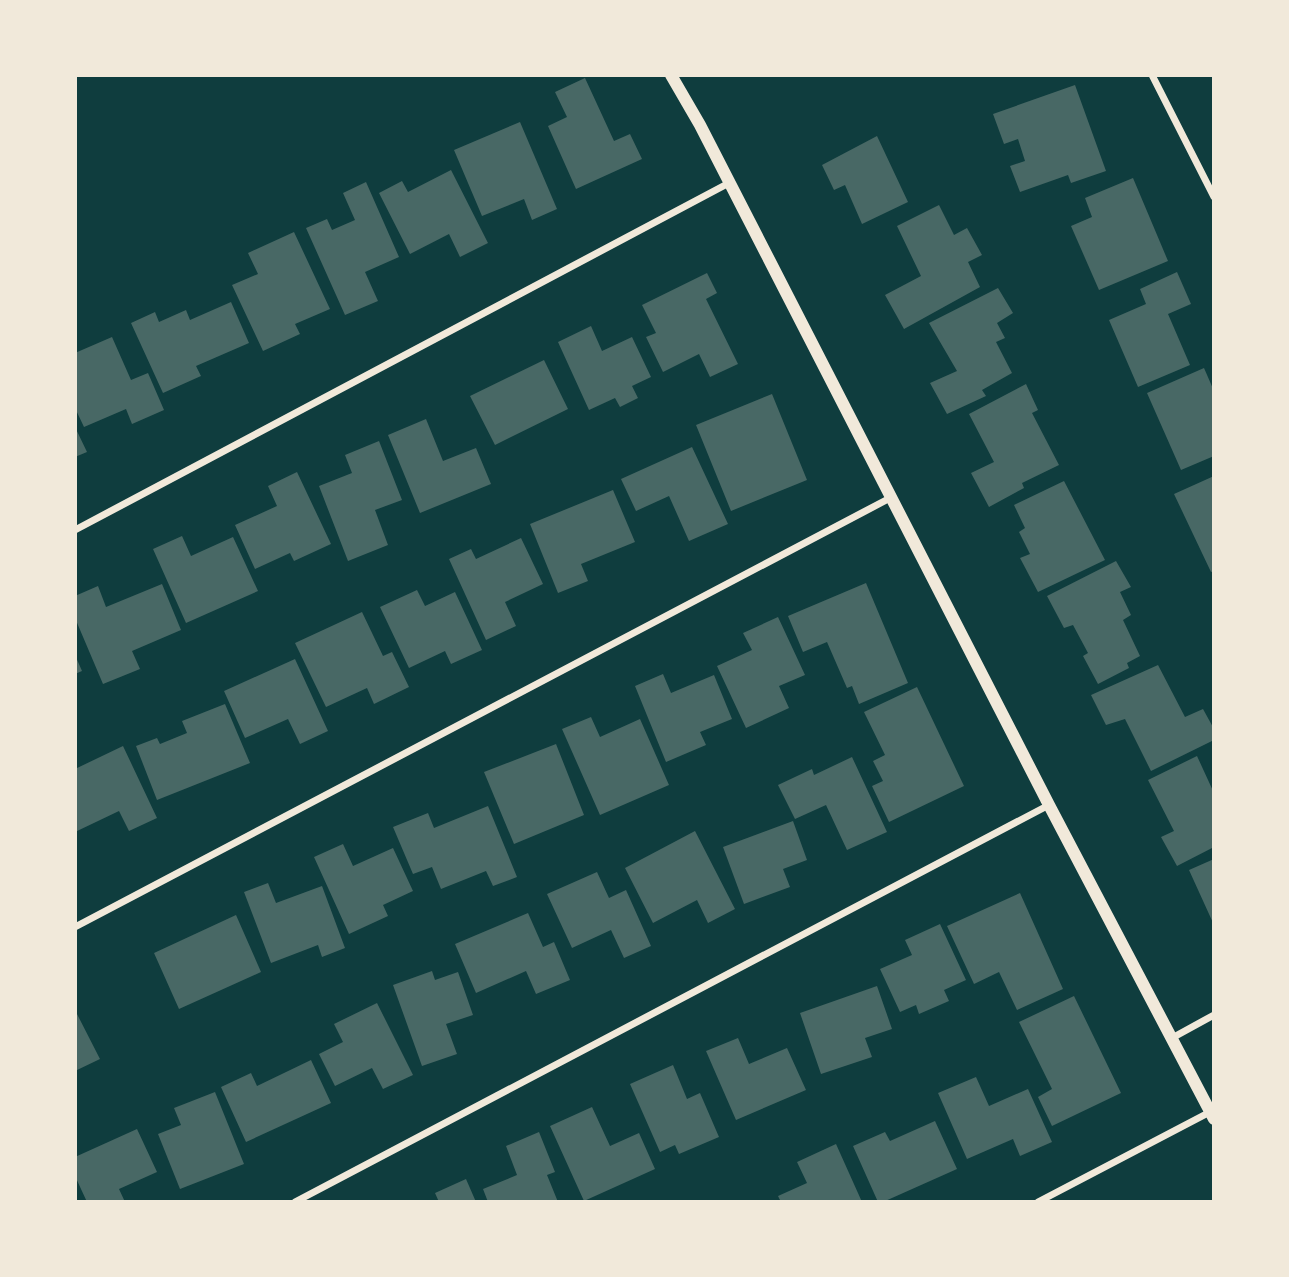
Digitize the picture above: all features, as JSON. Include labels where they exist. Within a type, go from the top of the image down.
[{"type":"street","points":[[671,75],[1212,1115],[1038,1202]]},
{"type":"street","points":[[1152,75],[1214,197]]},
{"type":"street","points":[[75,530],[729,183]]},
{"type":"street","points":[[75,927],[892,497]]},
{"type":"street","points":[[295,1202],[1049,805]]},
{"type":"street","points":[[1172,1038],[1214,1015]]},
{"type":"building","points":[[585,78],[614,141],[630,134],[642,159],[576,189],[548,126],[567,117],[555,92]]},
{"type":"building","points":[[1075,85],[1106,171],[1071,183],[1068,175],[1020,192],[1010,166],[1025,161],[1018,139],[1004,144],[993,114]]},
{"type":"building","points":[[520,122],[557,209],[532,220],[524,199],[482,216],[454,150]]},
{"type":"building","points":[[877,136],[908,202],[862,224],[845,185],[834,190],[822,165]]},
{"type":"building","points":[[451,170],[488,243],[460,257],[449,234],[410,254],[379,193],[402,181],[408,192]]},
{"type":"building","points":[[1133,178],[1168,261],[1099,290],[1071,226],[1092,217],[1085,198]]},
{"type":"building","points":[[366,182],[399,257],[365,272],[378,301],[345,315],[306,228],[327,219],[332,230],[355,220],[343,193]]},
{"type":"building","points":[[939,205],[954,235],[967,228],[982,255],[968,262],[980,287],[904,329],[885,295],[921,276],[897,226]]},
{"type":"building","points":[[294,232],[330,309],[295,324],[300,334],[263,351],[232,285],[258,274],[248,253]]},
{"type":"building","points":[[1177,272],[1191,304],[1168,314],[1190,365],[1138,387],[1109,320],[1146,304],[1140,289]]},
{"type":"building","points":[[707,273],[717,293],[706,299],[738,364],[710,377],[699,354],[663,372],[646,337],[656,333],[642,305]]},
{"type":"building","points":[[998,288],[1013,313],[997,323],[1005,338],[996,342],[1012,373],[982,390],[986,396],[947,414],[930,383],[957,371],[929,323]]},
{"type":"building","points":[[231,302],[249,343],[196,366],[201,376],[163,393],[131,323],[155,312],[159,322],[186,310],[190,320]]},
{"type":"building","points":[[591,326],[602,351],[632,337],[651,377],[632,386],[638,398],[620,407],[615,398],[589,410],[558,342]]},
{"type":"building","points":[[112,337],[131,380],[148,373],[164,410],[132,424],[126,409],[84,427],[75,408],[75,353]]},
{"type":"building","points":[[544,360],[568,409],[495,445],[470,396]]},
{"type":"building","points":[[1204,368],[1214,391],[1214,456],[1181,470],[1147,393]]},
{"type":"building","points":[[1026,384],[1038,410],[1032,413],[1059,465],[1022,483],[1024,488],[989,507],[971,473],[994,462],[969,414]]},
{"type":"building","points":[[772,394],[807,480],[731,511],[696,425]]},
{"type":"building","points":[[426,419],[443,461],[476,448],[491,484],[420,513],[388,435]]},
{"type":"building","points":[[75,427],[87,452],[75,457]]},
{"type":"building","points":[[379,441],[402,500],[375,510],[388,545],[348,561],[319,486],[352,473],[345,455]]},
{"type":"building","points":[[692,447],[728,524],[689,541],[669,496],[636,511],[621,479]]},
{"type":"building","points":[[297,472],[331,544],[294,561],[290,553],[255,569],[235,525],[277,506],[268,486]]},
{"type":"building","points":[[1214,476],[1214,571],[1211,572],[1174,494]]},
{"type":"building","points":[[1064,481],[1105,560],[1038,592],[1020,558],[1030,554],[1019,532],[1025,528],[1014,505]]},
{"type":"building","points":[[613,490],[635,542],[581,564],[588,581],[558,593],[530,524]]},
{"type":"building","points":[[182,536],[191,556],[233,537],[258,591],[186,623],[153,549]]},
{"type":"building","points":[[521,538],[543,584],[505,602],[516,626],[486,640],[449,559],[471,549],[476,559]]},
{"type":"building","points":[[1116,561],[1131,587],[1120,592],[1131,615],[1123,620],[1140,656],[1127,663],[1129,668],[1098,684],[1083,656],[1088,653],[1073,625],[1064,628],[1047,596]]},
{"type":"building","points":[[866,583],[908,683],[859,704],[852,686],[847,688],[827,642],[803,652],[788,616]]},
{"type":"building","points":[[162,584],[181,630],[132,651],[140,669],[103,684],[75,618],[75,596],[98,586],[106,607]]},
{"type":"building","points":[[417,590],[425,606],[455,592],[482,650],[451,664],[445,651],[409,668],[380,607]]},
{"type":"building","points":[[362,612],[383,656],[392,652],[409,687],[374,704],[367,688],[326,707],[295,643]]},
{"type":"building","points":[[778,617],[805,675],[779,686],[789,708],[746,728],[717,666],[752,650],[743,633]]},
{"type":"building","points":[[75,655],[82,671],[75,674]]},
{"type":"building","points":[[295,659],[328,731],[300,744],[288,719],[245,738],[224,691]]},
{"type":"building","points":[[1158,665],[1185,717],[1203,709],[1214,729],[1214,740],[1151,771],[1125,719],[1106,725],[1091,695]]},
{"type":"building","points":[[663,674],[671,693],[714,675],[732,719],[700,732],[706,745],[666,762],[635,686]]},
{"type":"building","points":[[917,687],[964,786],[889,822],[872,786],[883,781],[873,761],[885,755],[864,712]]},
{"type":"building","points":[[225,704],[250,763],[157,800],[136,746],[157,738],[160,744],[187,733],[182,721]]},
{"type":"building","points":[[591,717],[600,737],[640,719],[669,785],[600,815],[562,729]]},
{"type":"building","points":[[556,744],[584,815],[514,844],[484,772]]},
{"type":"building","points":[[123,746],[157,818],[129,831],[119,811],[75,832],[75,769]]},
{"type":"building","points":[[1197,756],[1214,793],[1214,847],[1177,866],[1161,837],[1174,831],[1148,780]]},
{"type":"building","points":[[852,757],[887,832],[847,850],[826,805],[795,819],[778,785],[812,769],[814,775]]},
{"type":"building","points":[[488,806],[517,877],[493,886],[486,871],[441,889],[432,867],[413,874],[393,827],[428,813],[434,828]]},
{"type":"building","points":[[793,821],[807,860],[783,869],[790,887],[744,904],[723,847]]},
{"type":"building","points":[[695,831],[735,909],[708,923],[697,900],[653,923],[625,868]]},
{"type":"building","points":[[343,844],[353,866],[393,848],[413,891],[383,905],[388,916],[349,934],[314,857]]},
{"type":"building","points":[[1214,859],[1214,925],[1189,870]]},
{"type":"building","points":[[597,872],[609,898],[626,890],[651,946],[624,958],[611,930],[572,948],[547,894]]},
{"type":"building","points":[[268,883],[276,903],[322,886],[345,948],[322,957],[318,945],[271,963],[244,892]]},
{"type":"building","points":[[1020,893],[1063,989],[1017,1010],[999,972],[974,984],[947,926]]},
{"type":"building","points":[[528,913],[543,947],[554,942],[570,980],[536,994],[526,971],[476,993],[455,944]]},
{"type":"building","points":[[236,915],[261,972],[179,1009],[154,953]]},
{"type":"building","points":[[940,924],[966,980],[944,990],[949,1001],[919,1014],[916,1005],[900,1012],[880,969],[912,955],[905,940]]},
{"type":"building","points":[[432,971],[435,980],[458,972],[473,1015],[446,1024],[457,1054],[422,1066],[393,985]]},
{"type":"building","points":[[877,986],[892,1029],[865,1038],[872,1057],[821,1074],[800,1013]]},
{"type":"building","points":[[1074,996],[1121,1093],[1052,1126],[1038,1097],[1052,1089],[1019,1022]]},
{"type":"building","points":[[377,1003],[413,1075],[383,1089],[372,1068],[335,1086],[319,1054],[343,1042],[334,1024]]},
{"type":"building","points":[[77,1014],[100,1059],[75,1071],[75,1015]]},
{"type":"building","points":[[738,1038],[749,1064],[787,1048],[806,1090],[736,1120],[706,1051]]},
{"type":"building","points":[[311,1060],[331,1103],[246,1142],[221,1087],[251,1073],[257,1086]]},
{"type":"building","points":[[673,1065],[687,1099],[700,1093],[719,1137],[679,1154],[675,1145],[660,1152],[630,1084]]},
{"type":"building","points":[[976,1077],[989,1106],[1028,1089],[1052,1142],[1020,1156],[1013,1139],[967,1159],[938,1093]]},
{"type":"building","points":[[215,1092],[244,1164],[180,1189],[158,1134],[181,1125],[174,1108]]},
{"type":"building","points":[[592,1107],[610,1146],[639,1133],[655,1169],[584,1201],[550,1126]]},
{"type":"building","points":[[935,1121],[957,1169],[878,1202],[853,1146],[885,1132],[890,1141]]},
{"type":"building","points":[[137,1129],[157,1172],[119,1189],[125,1202],[87,1202],[75,1176],[75,1157]]},
{"type":"building","points":[[539,1132],[555,1172],[547,1175],[558,1202],[488,1202],[483,1189],[517,1175],[506,1146]]},
{"type":"building","points":[[836,1144],[862,1202],[781,1202],[778,1196],[807,1183],[797,1162]]},
{"type":"building","points":[[466,1179],[476,1202],[439,1202],[435,1193]]}]
